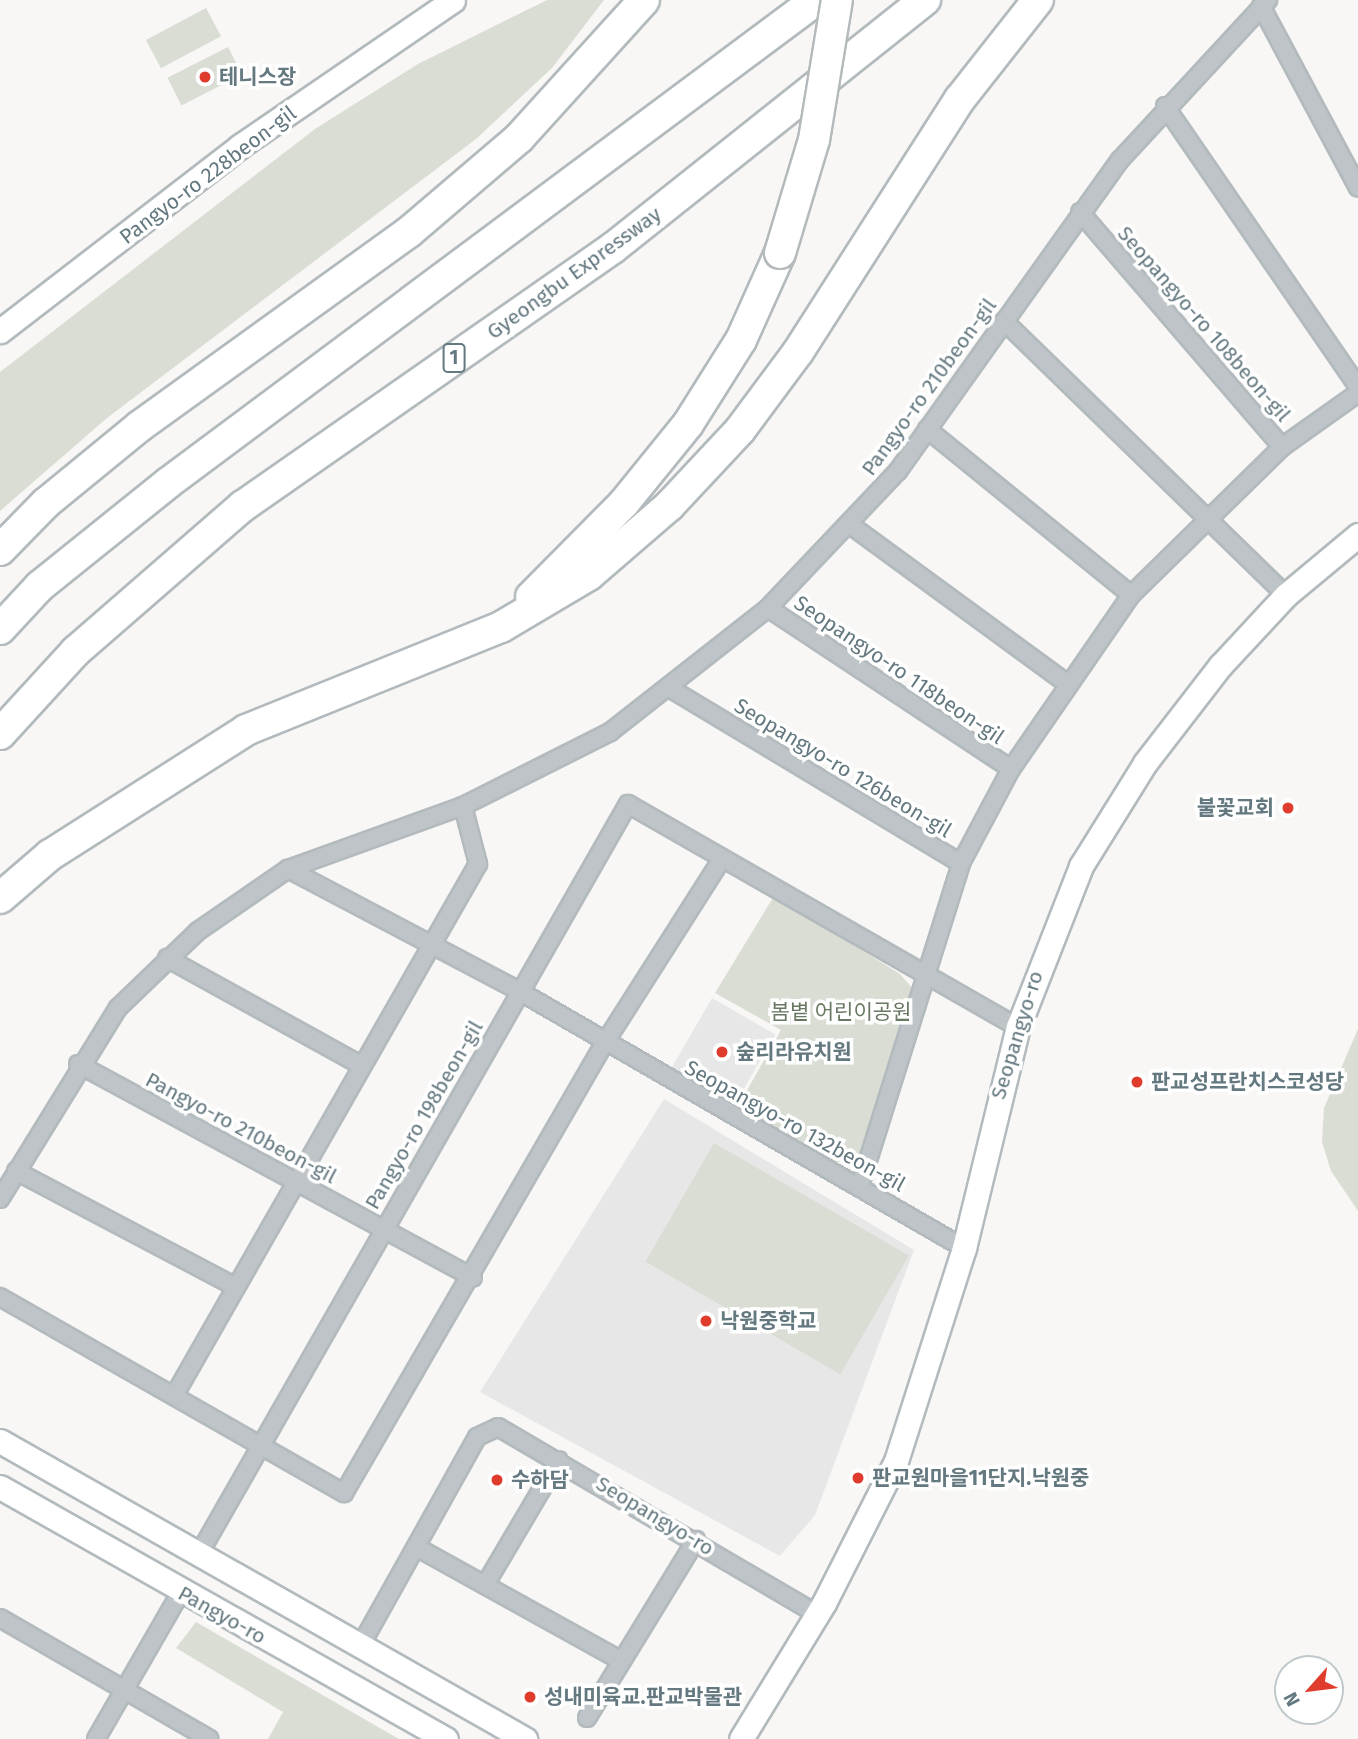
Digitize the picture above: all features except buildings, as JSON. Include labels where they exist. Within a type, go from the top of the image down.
[{"type":"highway","points":[[0,550],[46,503],[140,426],[409,232],[519,138],[620,33],[644,0]]},
{"type":"highway","points":[[0,629],[40,586],[168,483],[816,0]]},
{"type":"highway","points":[[501,627],[624,503],[688,425],[741,340],[780,253],[814,139],[837,0]]},
{"type":"highway","name":"Gyeongbu Expressway","points":[[0,734],[76,651],[243,506],[612,248],[925,0]]},
{"type":"highway","points":[[0,898],[50,855],[246,730],[501,627],[589,575],[669,506],[740,430],[798,352],[960,99],[1038,0]]},
{"type":"street","name":"Pangyo-ro 228beon-gil","points":[[0,331],[240,146],[453,0]]},
{"type":"street","name":"Pangyo-ro 210beon-gil","points":[[0,1199],[78,1064],[118,1008],[167,958],[288,869],[463,806],[598,738],[671,689],[768,608],[849,524],[927,429],[1080,212],[1165,106],[1265,3]]},
{"type":"street","points":[[1265,3],[1358,188]]},
{"type":"street","points":[[1165,106],[1358,387]]},
{"type":"street","name":"Seopangyo-ro 108beon-gil","points":[[1080,212],[1282,447],[1204,519],[1131,596]]},
{"type":"street","points":[[1004,321],[1204,519],[1286,595]]},
{"type":"street","points":[[1282,447],[1358,393]]},
{"type":"street","points":[[927,429],[1131,596]]},
{"type":"street","points":[[849,524],[1068,684]]},
{"type":"street","name":"Seopangyo-ro","points":[[741,1739],[817,1614],[896,1461],[964,1248],[1018,1027],[1050,933],[1095,839],[1189,705],[1286,595],[1358,535]]},
{"type":"street","name":"Seopangyo-ro 118beon-gil","points":[[768,608],[1011,769],[1131,596]]},
{"type":"street","name":"Seopangyo-ro 126beon-gil","points":[[671,689],[961,863],[927,980],[860,1185]]},
{"type":"street","points":[[961,863],[1011,769]]},
{"type":"street","name":"Pangyo-ro 198beon-gil","points":[[199,1554],[261,1449],[519,990],[628,804],[722,859]]},
{"type":"street","points":[[174,1396],[429,942],[478,864],[463,806]]},
{"type":"street","points":[[0,1297],[261,1449],[344,1493],[473,1278],[604,1044],[722,859],[927,980],[1018,1027]]},
{"type":"street","name":"Seopangyo-ro 132beon-gil","points":[[288,869],[519,990],[604,1044],[860,1185],[964,1248]]},
{"type":"street","points":[[167,958],[361,1065]]},
{"type":"street","name":"Pangyo-ro 210beon-gil","points":[[78,1064],[383,1230]]},
{"type":"street","points":[[16,1171],[234,1286]]},
{"type":"street","points":[[383,1230],[473,1278]]},
{"type":"street","name":"Seopangyo-ro","points":[[416,1547],[477,1437],[490,1428],[506,1429],[817,1614]]},
{"type":"street","name":"Pangyo-ro","points":[[0,1441],[362,1643],[525,1739]]},
{"type":"street","points":[[485,1585],[559,1460]]},
{"type":"street","name":"Pangyo-ro","points":[[0,1487],[181,1592],[446,1739]]},
{"type":"street","points":[[587,1718],[695,1540]]},
{"type":"street","points":[[362,1643],[416,1547],[622,1661]]},
{"type":"street","points":[[96,1739],[181,1592]]},
{"type":"street","points":[[0,1618],[125,1687],[211,1739]]},
{"type":"shaded area","name":"숲리라유치원","points":[[712,998],[775,1034],[733,1107],[670,1071]]},
{"type":"shaded area","name":"낙원중학교","points":[[664,1099],[914,1250],[815,1515],[780,1556],[480,1392]]},
{"type":"green space","points":[[547,0],[604,0],[552,68],[476,139],[107,418],[0,511],[0,372],[315,129],[418,64]]},
{"type":"green space","name":"테니스장","points":[[206,8],[221,36],[161,68],[146,40]]},
{"type":"green space","name":"테니스장","points":[[228,47],[242,75],[181,105],[167,78]]},
{"type":"green space","name":"봄볕 어린이공원","points":[[774,896],[900,974],[915,991],[863,1151],[836,1163],[737,1108],[781,1030],[715,993]]},
{"type":"green space","points":[[1358,1029],[1358,1211],[1331,1171],[1322,1142],[1324,1108]]},
{"type":"green space","points":[[714,1143],[909,1256],[840,1374],[646,1262]]},
{"type":"green space","points":[[196,1622],[399,1739],[268,1739],[283,1712],[176,1648]]},
{"type":"place","name":"테니스장","points":[[205,77]]},
{"type":"place","name":"불꽃교회","points":[[1288,808]]},
{"type":"place","name":"숲리라유치원","points":[[722,1052]]},
{"type":"place","name":"판교성프란치스코성당","points":[[1137,1082]]},
{"type":"place","name":"낙원중학교","points":[[706,1321]]},
{"type":"place","name":"판교원마을11단지.낙원중","points":[[858,1478]]},
{"type":"place","name":"수하담","points":[[497,1480]]},
{"type":"place","name":"성내미육교.판교박물관","points":[[530,1697]]}]
